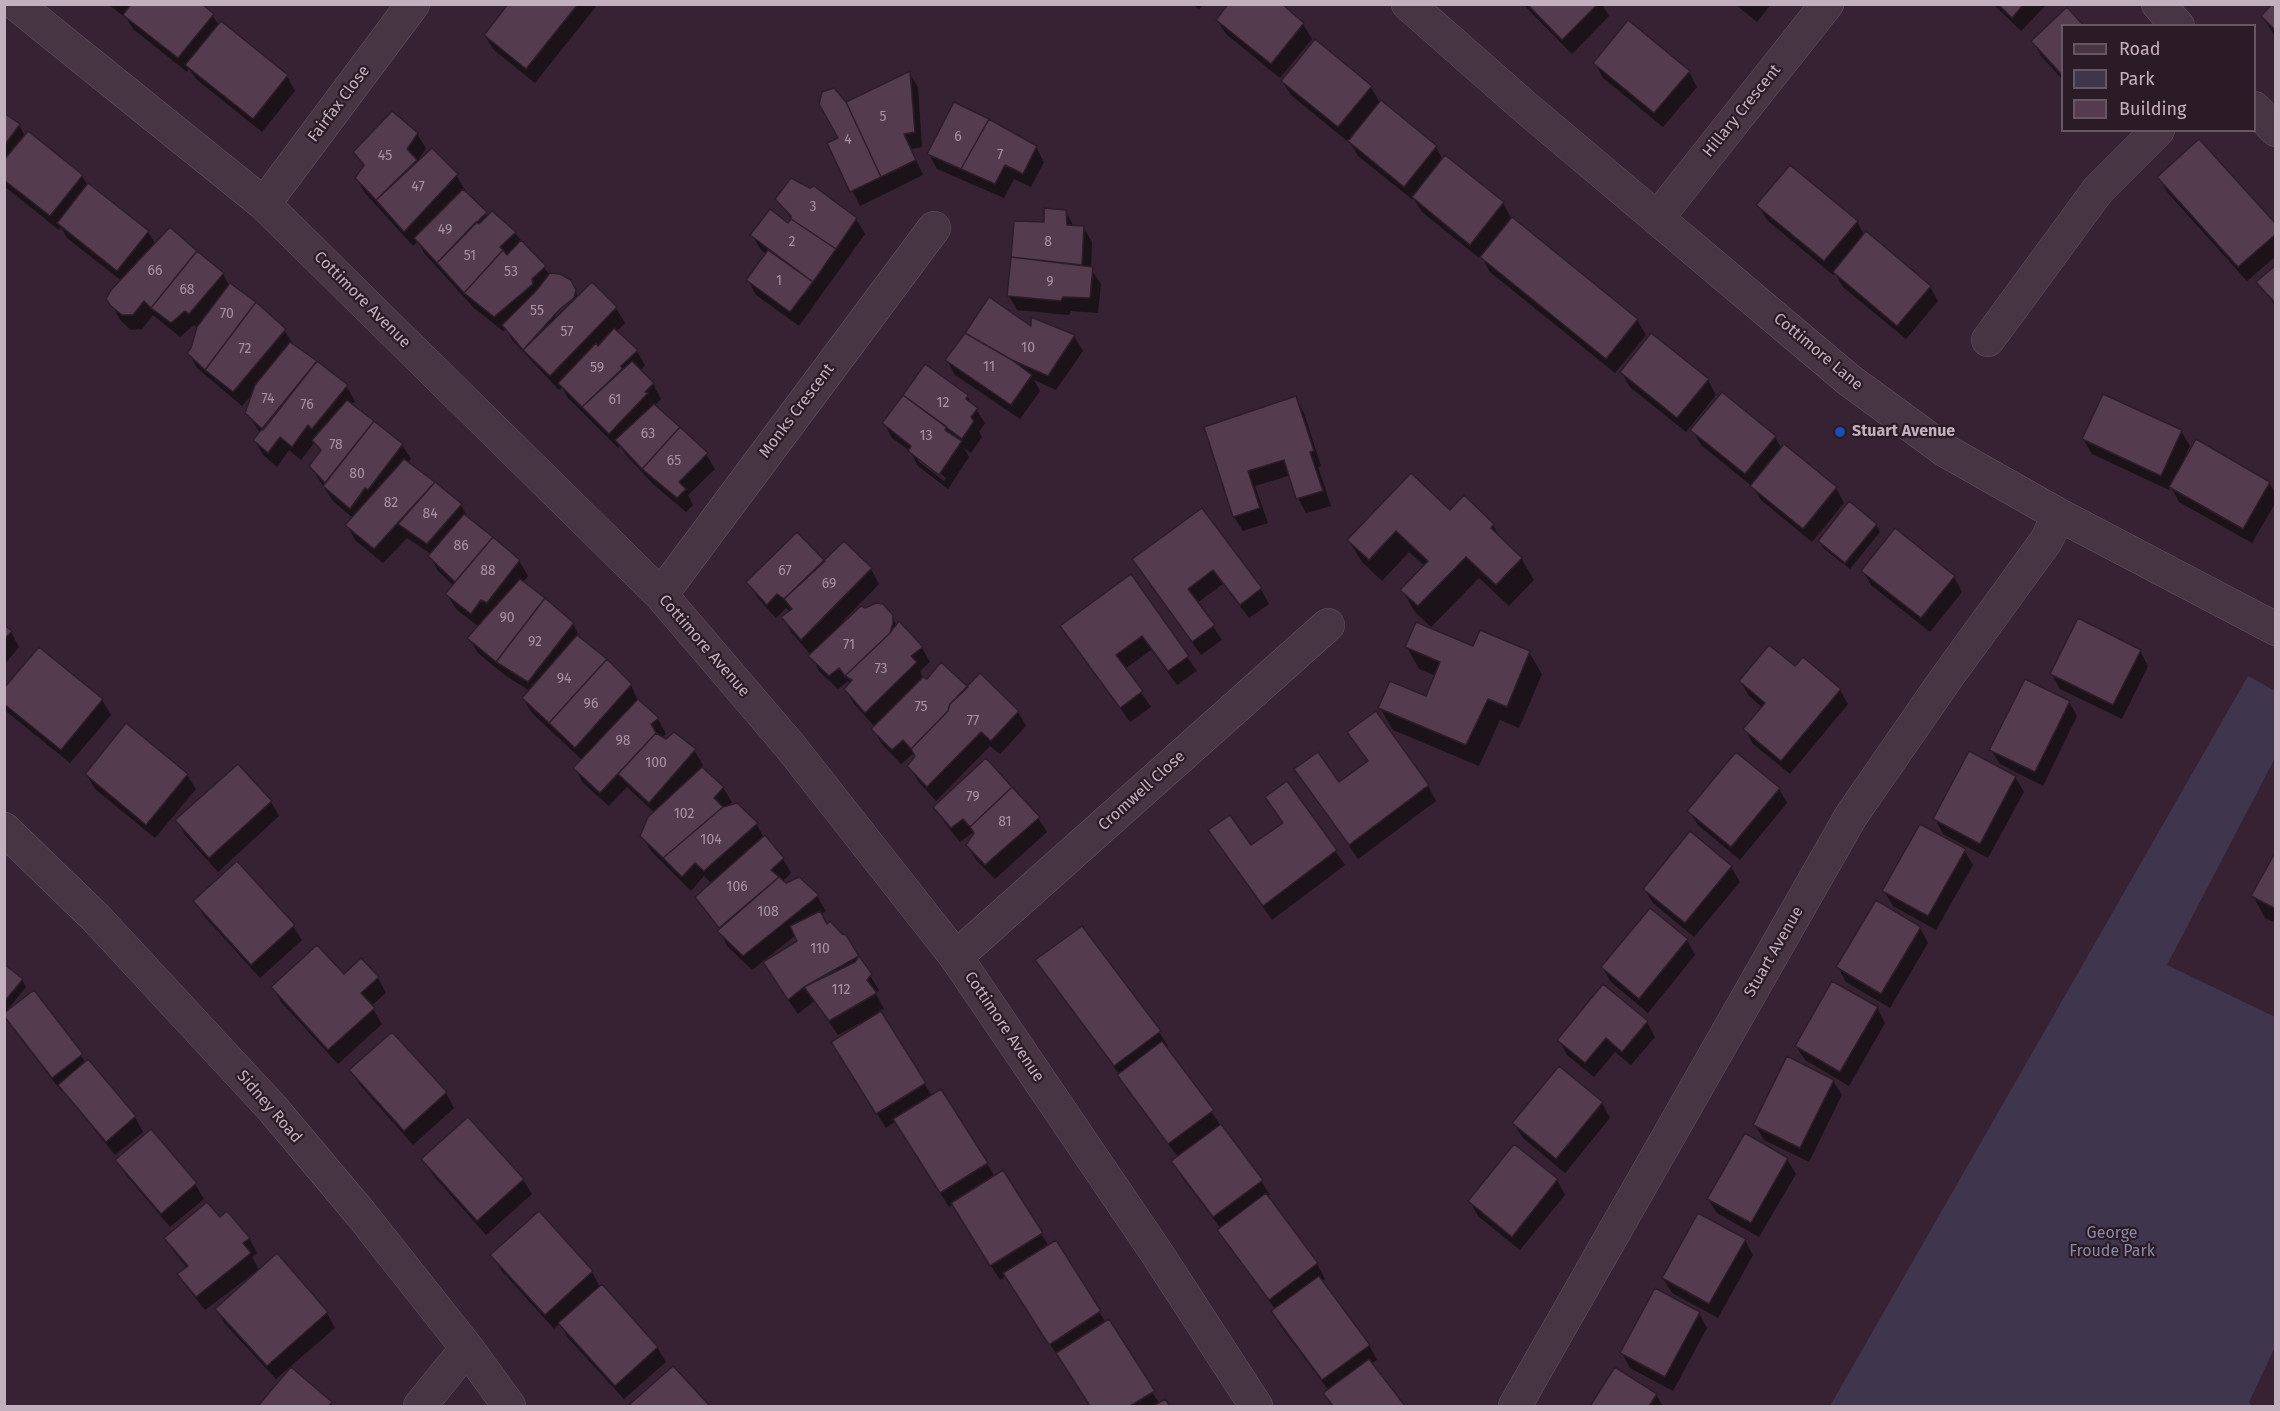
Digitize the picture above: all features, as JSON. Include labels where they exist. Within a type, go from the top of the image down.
[{"type":"street","name":"Cottimore Avenue","points":[[16,4],[264,204],[661,595],[790,746],[956,957],[1156,1251],[1256,1407]]},
{"type":"street","name":"Fairfax Close","points":[[264,204],[413,4]]},
{"type":"street","name":"Cottimore Lane","points":[[1408,4],[1525,107],[1867,393],[1946,451],[2059,515],[2273,620]]},
{"type":"street","name":"Hillary Crescent","points":[[1658,217],[1827,4]]},
{"type":"street","points":[[2158,4],[2176,24]]},
{"type":"street","points":[[2256,110],[2276,130]]},
{"type":"street","points":[[1988,340],[2098,190],[2156,132]]},
{"type":"street","name":"Monks Crescent","points":[[661,595],[934,228]]},
{"type":"street","name":"Stuart Avenue","points":[[1515,1407],[1851,816],[2046,541],[2059,515]]},
{"type":"street","name":"Cromwell Close","points":[[956,957],[1328,625]]},
{"type":"street","name":"Sidney Road","points":[[4,829],[96,918],[272,1108],[362,1214],[467,1348],[509,1407]]},
{"type":"street","points":[[420,1407],[467,1348]]},
{"type":"green space","name":"George Froude Park","points":[[2248,676],[2275,691],[2275,758],[2167,965],[2275,1017],[2275,1347],[2249,1402],[2252,1406],[1830,1406]]},
{"type":"building","points":[[131,4],[202,4],[214,14],[178,58],[123,15]]},
{"type":"building","points":[[508,4],[578,4],[526,69],[484,35]]},
{"type":"building","points":[[1228,4],[1282,4],[1304,23],[1271,64],[1216,20]]},
{"type":"building","points":[[1527,4],[1598,4],[1562,40]]},
{"type":"building","points":[[1998,4],[2024,4],[2012,18]]},
{"type":"building","points":[[2272,4],[2276,4],[2276,31],[2261,16]]},
{"type":"building","points":[[2067,7],[2082,24],[2061,24],[2061,74],[2031,41]]},
{"type":"building","points":[[1628,20],[1690,71],[1654,113],[1593,63]]},
{"type":"building","points":[[221,21],[288,75],[253,119],[185,65]]},
{"type":"building","points":[[1315,39],[1372,86],[1338,127],[1281,81]]},
{"type":"building","points":[[910,71],[915,132],[904,134],[916,160],[881,177],[846,102]]},
{"type":"building","points":[[834,88],[846,102],[881,177],[850,192],[827,143],[838,138],[819,104],[822,92]]},
{"type":"building","points":[[1381,100],[1437,146],[1404,187],[1348,141]]},
{"type":"building","points":[[954,102],[989,119],[961,169],[927,154]]},
{"type":"building","points":[[392,111],[418,133],[407,149],[417,160],[376,200],[355,178],[364,165],[353,152]]},
{"type":"building","points":[[4,113],[20,124],[4,146]]},
{"type":"building","points":[[989,119],[1037,146],[1023,174],[1005,165],[995,184],[961,169]]},
{"type":"building","points":[[28,131],[83,175],[50,216],[4,180],[4,160]]},
{"type":"building","points":[[2199,139],[2276,224],[2276,234],[2238,267],[2157,177]]},
{"type":"building","points":[[432,148],[458,174],[404,232],[376,200]]},
{"type":"building","points":[[1445,155],[1504,202],[1470,245],[1412,197]]},
{"type":"building","points":[[1790,165],[1858,221],[1824,261],[1756,205]]},
{"type":"building","points":[[791,178],[810,188],[814,186],[857,218],[836,249],[791,219],[791,216],[775,199]]},
{"type":"building","points":[[88,183],[149,231],[117,271],[57,223]]},
{"type":"building","points":[[463,189],[487,212],[437,263],[414,238]]},
{"type":"building","points":[[1044,208],[1066,210],[1067,225],[1084,226],[1082,265],[1011,257],[1014,221],[1044,222]]},
{"type":"building","points":[[770,209],[788,223],[791,219],[836,249],[813,282],[750,235]]},
{"type":"building","points":[[492,211],[516,232],[500,247],[503,250],[464,293],[437,263],[476,222],[479,224]]},
{"type":"building","points":[[1512,217],[1638,319],[1606,359],[1480,257]]},
{"type":"building","points":[[170,227],[197,251],[151,308],[144,301],[133,315],[122,315],[106,299],[111,290]]},
{"type":"building","points":[[1866,231],[1931,286],[1897,326],[1833,272]]},
{"type":"building","points":[[521,240],[546,266],[532,279],[533,284],[494,317],[464,293],[503,250],[507,255]]},
{"type":"building","points":[[768,250],[813,282],[790,312],[746,280]]},
{"type":"building","points":[[197,251],[224,273],[189,314],[185,311],[171,323],[151,308]]},
{"type":"building","points":[[1011,257],[1093,267],[1090,298],[1063,297],[1061,301],[1007,296]]},
{"type":"building","points":[[2276,265],[2276,304],[2256,282]]},
{"type":"building","points":[[550,273],[560,274],[571,280],[576,290],[574,298],[560,309],[523,350],[502,325],[536,291]]},
{"type":"building","points":[[592,282],[617,307],[550,376],[523,350]]},
{"type":"building","points":[[230,283],[256,302],[205,370],[187,353],[191,348],[197,327]]},
{"type":"building","points":[[989,297],[1031,326],[1031,317],[1075,335],[1048,376],[1012,360],[965,333]]},
{"type":"building","points":[[256,302],[286,329],[233,392],[205,370]]},
{"type":"building","points":[[614,328],[638,350],[621,366],[622,369],[582,407],[558,383],[596,343],[598,346]]},
{"type":"building","points":[[965,333],[1012,360],[1032,375],[1011,405],[945,360]]},
{"type":"building","points":[[1651,333],[1709,379],[1677,418],[1620,372]]},
{"type":"building","points":[[290,342],[317,361],[263,430],[245,413],[255,385]]},
{"type":"building","points":[[317,361],[348,385],[312,429],[308,425],[292,447],[280,437],[268,453],[253,440]]},
{"type":"building","points":[[632,361],[654,383],[645,392],[648,393],[609,434],[582,407]]},
{"type":"building","points":[[925,364],[968,395],[966,399],[978,408],[971,417],[974,421],[962,439],[903,395]]},
{"type":"building","points":[[1722,392],[1776,436],[1745,474],[1690,430]]},
{"type":"building","points":[[2103,394],[2182,430],[2161,476],[2082,439]]},
{"type":"building","points":[[903,395],[947,427],[945,430],[962,441],[939,475],[908,451],[911,446],[882,423]]},
{"type":"building","points":[[1296,396],[1314,451],[1310,452],[1323,491],[1296,499],[1284,460],[1248,471],[1260,508],[1233,517],[1204,427]]},
{"type":"building","points":[[347,400],[374,421],[325,483],[309,466],[321,450],[312,440]]},
{"type":"building","points":[[654,404],[680,427],[642,469],[615,440]]},
{"type":"building","points":[[374,421],[403,444],[368,490],[365,488],[350,509],[323,486]]},
{"type":"building","points":[[680,427],[708,453],[679,482],[686,489],[677,498],[642,469]]},
{"type":"building","points":[[2196,439],[2270,482],[2243,529],[2169,487]]},
{"type":"building","points":[[1784,444],[1837,487],[1803,529],[1750,486]]},
{"type":"building","points":[[404,459],[435,482],[374,549],[345,525]]},
{"type":"building","points":[[1411,473],[1450,510],[1464,495],[1494,524],[1491,528],[1522,558],[1496,585],[1466,557],[1418,606],[1400,590],[1428,561],[1396,531],[1369,560],[1347,540]]},
{"type":"building","points":[[435,482],[462,504],[427,544],[398,524]]},
{"type":"building","points":[[1849,501],[1877,524],[1845,563],[1818,541]]},
{"type":"building","points":[[1202,508],[1262,588],[1240,605],[1213,570],[1188,589],[1215,625],[1192,642],[1132,559]]},
{"type":"building","points":[[464,514],[493,537],[455,582],[428,556]]},
{"type":"building","points":[[1895,528],[1955,576],[1921,618],[1861,571]]},
{"type":"building","points":[[797,532],[825,561],[784,599],[777,594],[767,605],[746,582]]},
{"type":"building","points":[[493,537],[520,560],[487,603],[481,600],[471,614],[445,594]]},
{"type":"building","points":[[844,541],[872,568],[801,640],[781,617],[792,609],[784,599]]},
{"type":"building","points":[[1131,574],[1189,656],[1168,671],[1142,636],[1116,655],[1143,691],[1120,708],[1060,626]]},
{"type":"building","points":[[520,579],[545,598],[496,662],[467,638]]},
{"type":"building","points":[[545,598],[574,623],[528,682],[496,662]]},
{"type":"building","points":[[876,603],[883,604],[893,615],[890,633],[845,676],[839,668],[829,676],[808,656],[861,606],[865,608]]},
{"type":"building","points":[[2078,618],[2141,650],[2113,705],[2050,674]]},
{"type":"building","points":[[899,621],[923,647],[911,656],[917,662],[865,713],[844,689],[852,680],[845,676],[890,633]]},
{"type":"building","points":[[1416,622],[1473,646],[1480,630],[1530,651],[1507,707],[1488,699],[1466,745],[1378,708],[1390,681],[1426,696],[1440,662],[1405,647]]},
{"type":"building","points":[[4,625],[12,631],[4,640]]},
{"type":"building","points":[[577,635],[607,659],[549,723],[522,698]]},
{"type":"building","points":[[1769,645],[1795,666],[1803,657],[1841,689],[1781,761],[1743,729],[1765,703],[1739,681]]},
{"type":"building","points":[[39,647],[103,699],[61,750],[4,704],[4,688]]},
{"type":"building","points":[[607,659],[632,684],[575,748],[549,723]]},
{"type":"building","points":[[941,662],[968,687],[911,749],[903,740],[892,750],[871,729],[923,677],[927,679]]},
{"type":"building","points":[[980,673],[1019,711],[991,741],[981,732],[927,787],[907,766],[915,756],[911,749],[948,711],[950,704]]},
{"type":"building","points":[[2025,679],[2070,701],[2035,772],[1989,750]]},
{"type":"building","points":[[638,699],[659,718],[651,724],[656,733],[600,793],[573,768]]},
{"type":"building","points":[[1376,711],[1429,785],[1349,845],[1294,769],[1318,752],[1339,782],[1368,761],[1347,732]]},
{"type":"building","points":[[126,723],[188,774],[146,825],[85,774]]},
{"type":"building","points":[[674,732],[696,749],[649,803],[618,774],[656,733],[666,739]]},
{"type":"building","points":[[1969,751],[2016,776],[1980,844],[1933,819]]},
{"type":"building","points":[[1736,752],[1780,788],[1731,847],[1687,811]]},
{"type":"building","points":[[986,758],[1012,787],[970,827],[963,819],[951,828],[933,807]]},
{"type":"building","points":[[238,764],[272,801],[209,858],[175,820]]},
{"type":"building","points":[[702,767],[724,787],[714,798],[723,807],[663,858],[640,836],[648,817]]},
{"type":"building","points":[[1287,781],[1337,850],[1263,906],[1208,830],[1230,815],[1251,845],[1283,823],[1265,797]]},
{"type":"building","points":[[1012,787],[1040,817],[985,865],[966,845],[974,833],[970,827]]},
{"type":"building","points":[[737,803],[758,823],[704,871],[695,863],[682,877],[663,858],[723,807]]},
{"type":"building","points":[[1920,824],[1966,849],[1928,916],[1882,891]]},
{"type":"building","points":[[1690,831],[1732,866],[1685,923],[1643,889]]},
{"type":"building","points":[[765,835],[784,858],[771,870],[779,877],[719,928],[695,897]]},
{"type":"building","points":[[2276,851],[2276,909],[2251,896]]},
{"type":"building","points":[[237,861],[295,925],[251,965],[193,901]]},
{"type":"building","points":[[779,877],[786,883],[799,877],[819,895],[743,956],[717,931]]},
{"type":"building","points":[[1876,900],[1921,927],[1881,994],[1836,967]]},
{"type":"building","points":[[1650,908],[1688,939],[1639,999],[1601,967]]},
{"type":"building","points":[[820,911],[827,924],[830,921],[842,934],[846,935],[859,956],[804,987],[788,1000],[763,962],[797,941],[790,926]]},
{"type":"building","points":[[1082,926],[1161,1031],[1114,1066],[1035,960]]},
{"type":"building","points":[[317,945],[344,974],[361,958],[379,977],[361,993],[375,1008],[328,1050],[271,987]]},
{"type":"building","points":[[859,956],[872,974],[867,980],[877,993],[829,1021],[804,987],[855,962]]},
{"type":"building","points":[[4,964],[23,979],[4,1002]]},
{"type":"building","points":[[1832,981],[1878,1007],[1840,1072],[1795,1046]]},
{"type":"building","points":[[1603,984],[1648,1021],[1622,1052],[1606,1038],[1585,1063],[1557,1040]]},
{"type":"building","points":[[34,990],[83,1054],[52,1078],[4,1016],[4,1013]]},
{"type":"building","points":[[881,1011],[926,1083],[876,1114],[831,1042]]},
{"type":"building","points":[[392,1032],[447,1092],[404,1131],[349,1070]]},
{"type":"building","points":[[1162,1041],[1214,1110],[1168,1144],[1117,1075]]},
{"type":"building","points":[[1787,1056],[1834,1080],[1800,1148],[1753,1125]]},
{"type":"building","points":[[88,1059],[136,1116],[106,1142],[58,1085]]},
{"type":"building","points":[[1559,1066],[1603,1102],[1556,1159],[1512,1123]]},
{"type":"building","points":[[941,1089],[988,1163],[940,1193],[893,1119]]},
{"type":"building","points":[[468,1117],[524,1179],[477,1221],[421,1159]]},
{"type":"building","points":[[1221,1124],[1263,1180],[1213,1217],[1171,1161]]},
{"type":"building","points":[[151,1129],[197,1183],[161,1214],[115,1160]]},
{"type":"building","points":[[1745,1133],[1788,1158],[1751,1223],[1707,1199]]},
{"type":"building","points":[[1514,1144],[1558,1179],[1512,1237],[1468,1201]]},
{"type":"building","points":[[1003,1170],[1043,1233],[990,1266],[951,1203]]},
{"type":"building","points":[[1266,1193],[1318,1263],[1269,1300],[1217,1230]]},
{"type":"building","points":[[207,1202],[220,1217],[227,1211],[250,1238],[243,1243],[251,1253],[196,1297],[177,1274],[188,1266],[164,1238]]},
{"type":"building","points":[[539,1211],[593,1271],[545,1315],[490,1255]]},
{"type":"building","points":[[1698,1213],[1746,1239],[1709,1304],[1662,1278]]},
{"type":"building","points":[[1056,1240],[1101,1311],[1049,1345],[1003,1273]]},
{"type":"building","points":[[277,1253],[328,1312],[267,1366],[215,1309]]},
{"type":"building","points":[[1319,1276],[1370,1345],[1322,1380],[1271,1311]]},
{"type":"building","points":[[602,1284],[658,1347],[615,1386],[558,1323]]},
{"type":"building","points":[[1655,1288],[1700,1312],[1665,1377],[1620,1353]]},
{"type":"building","points":[[1109,1319],[1155,1391],[1130,1406],[1090,1406],[1056,1353]]},
{"type":"building","points":[[1369,1359],[1405,1406],[1333,1406],[1323,1393]]},
{"type":"building","points":[[673,1366],[710,1406],[632,1406],[630,1404]]},
{"type":"building","points":[[291,1367],[332,1402],[329,1406],[258,1406]]},
{"type":"building","points":[[1615,1367],[1657,1394],[1649,1406],[1590,1406]]},
{"type":"building","points":[[1165,1399],[1170,1406],[1153,1406]]},
{"type":"place","name":"Stuart Avenue","points":[[1840,432]]}]
